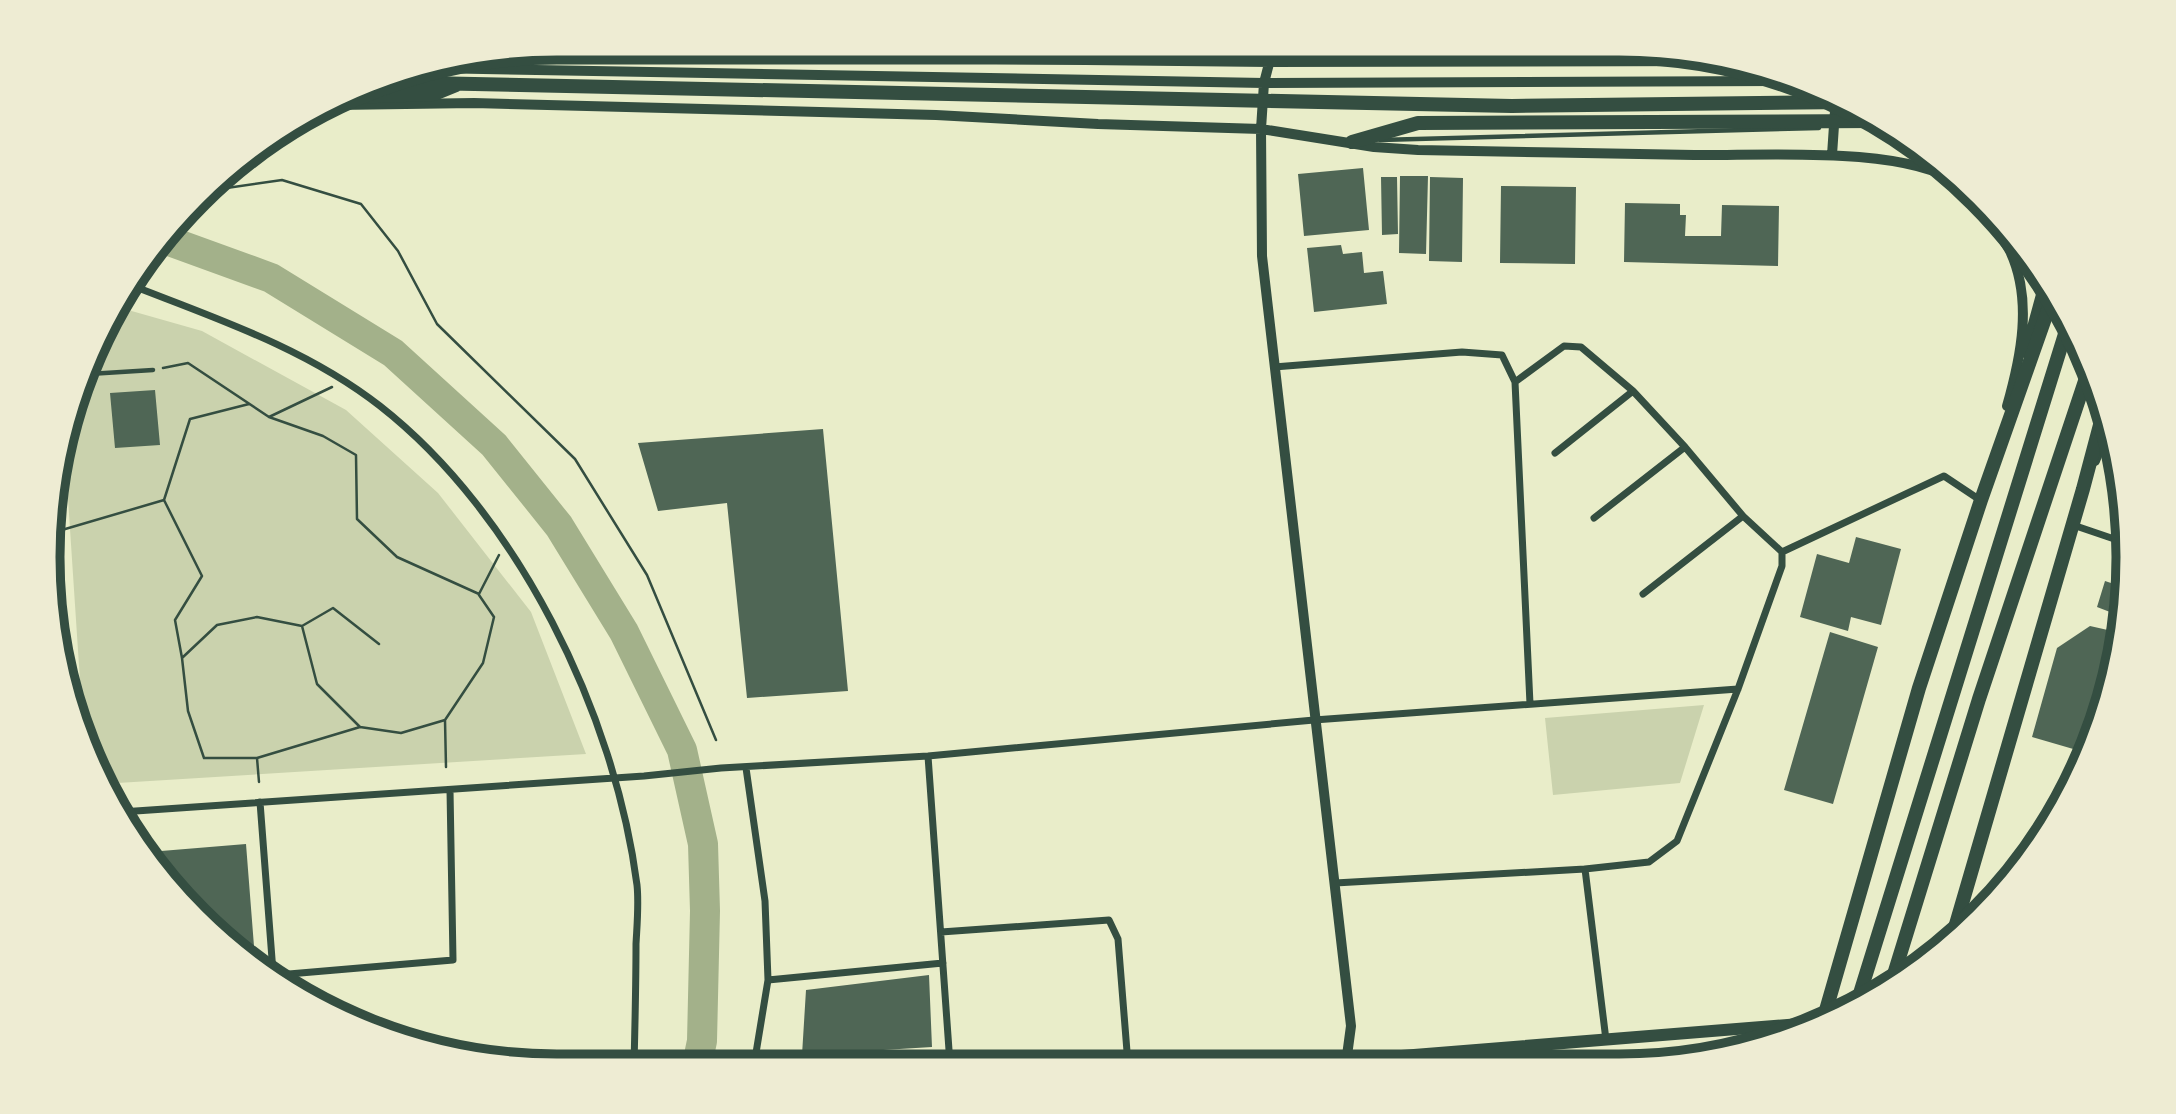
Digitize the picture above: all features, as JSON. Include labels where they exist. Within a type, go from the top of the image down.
[{"type":"main road","points":[[408,82],[1511,106],[1820,102]]},
{"type":"main road","points":[[369,96],[434,94],[461,83]]},
{"type":"main road","points":[[1352,142],[1418,123],[1858,121]]},
{"type":"main road","points":[[1826,1009],[1919,688],[2049,307]]},
{"type":"main road","points":[[1860,992],[2064,336]]},
{"type":"main road","points":[[1895,971],[1979,699],[2085,382]]},
{"type":"main road","points":[[1957,922],[2100,427]]},
{"type":"main road","points":[[1441,1054],[1785,1026]]},
{"type":"street","points":[[1082,60],[1654,61]]},
{"type":"street","points":[[1270,62],[1264,83],[1261,129],[1262,256],[1351,1026],[1347,1054]]},
{"type":"street","points":[[463,69],[1264,83],[1764,81]]},
{"type":"street","points":[[350,105],[516,104],[936,115],[1261,129],[1374,147],[1418,150],[1832,155],[1918,166],[1934,172]]},
{"type":"street","points":[[1832,155],[1835,109]]},
{"type":"street","points":[[1981,500],[2018,370],[2021,348],[2023,308],[2019,281],[2006,245]]},
{"type":"street","points":[[139,288],[251,332],[296,353],[380,406],[436,456],[505,543],[548,612],[599,729],[615,778],[637,887],[634,1054]]},
{"type":"street","points":[[1981,500],[2042,294]]},
{"type":"street","points":[[1335,883],[1586,869],[1649,862],[1678,841],[1738,690],[1782,566],[1782,552],[1744,516],[1633,391],[1581,347],[1564,346],[1514,382]]},
{"type":"street","points":[[1274,367],[1475,353],[1502,355],[1514,382],[1530,704]]},
{"type":"street","points":[[1555,453],[1633,391]]},
{"type":"street","points":[[2083,489],[2101,433]]},
{"type":"street","points":[[2083,489],[2103,441]]},
{"type":"street","points":[[1594,518],[1685,447]]},
{"type":"street","points":[[1782,552],[1944,476],[1981,500]]},
{"type":"street","points":[[1643,594],[1744,516]]},
{"type":"street","points":[[2073,525],[2115,539]]},
{"type":"street","points":[[129,811],[645,776],[721,768],[928,756],[1314,720],[1738,690]]},
{"type":"street","points":[[928,756],[949,1054]]},
{"type":"street","points":[[746,768],[765,901],[768,980],[756,1054]]},
{"type":"street","points":[[286,974],[453,960],[450,790]]},
{"type":"street","points":[[260,802],[271,964]]},
{"type":"street","points":[[1586,869],[1606,1040]]},
{"type":"street","points":[[941,932],[1109,919],[1118,939],[1127,1054]]},
{"type":"street","points":[[768,980],[943,963]]},
{"type":"lane","points":[[1352,142],[1412,138],[1869,126]]},
{"type":"lane","points":[[95,374],[153,370]]},
{"type":"path","points":[[223,189],[282,180],[361,204],[398,250],[438,324],[575,459],[647,575],[716,740]]},
{"type":"path","points":[[153,370],[188,363],[269,417],[323,436],[356,455],[356,519],[397,556],[479,594],[494,617],[483,663],[445,720],[446,767]]},
{"type":"path","points":[[269,417],[344,382]]},
{"type":"path","points":[[249,404],[190,419],[164,500],[202,576],[175,620],[188,711],[204,758],[257,758],[360,727],[401,733],[445,720]]},
{"type":"path","points":[[61,530],[164,500]]},
{"type":"path","points":[[479,594],[505,543]]},
{"type":"path","points":[[182,657],[217,625],[257,617],[302,626],[333,608],[379,644]]},
{"type":"path","points":[[302,626],[317,684],[360,727]]},
{"type":"path","points":[[257,758],[259,782]]},
{"type":"green space","points":[[125,309],[202,331],[346,410],[438,493],[531,612],[586,754],[114,783],[97,747],[81,703],[67,476],[76,428],[86,397],[97,367]]},
{"type":"green space","points":[[1704,705],[1680,783],[1553,795],[1545,718]]},
{"type":"building","points":[[1363,168],[1369,230],[1304,236],[1298,174]]},
{"type":"building","points":[[1400,176],[1428,176],[1426,254],[1399,253]]},
{"type":"building","points":[[1381,177],[1397,177],[1398,234],[1382,235]]},
{"type":"building","points":[[1430,177],[1463,178],[1462,262],[1429,261]]},
{"type":"building","points":[[1501,186],[1576,187],[1575,264],[1500,263]]},
{"type":"building","points":[[1625,203],[1680,204],[1680,215],[1686,215],[1685,236],[1721,236],[1722,205],[1779,206],[1778,266],[1624,262]]},
{"type":"building","points":[[1341,245],[1343,254],[1362,252],[1364,273],[1383,271],[1387,304],[1314,312],[1307,248]]},
{"type":"building","points":[[155,390],[160,445],[115,448],[110,393]]},
{"type":"building","points":[[823,429],[848,691],[747,698],[727,503],[658,511],[638,443]]},
{"type":"building","points":[[1856,537],[1901,549],[1881,625],[1851,617],[1848,631],[1800,617],[1817,554],[1849,563]]},
{"type":"building","points":[[2116,569],[2113,613],[2097,607],[2105,581],[2111,583]]},
{"type":"building","points":[[2090,626],[2111,631],[2100,686],[2077,750],[2032,737],[2057,648]]},
{"type":"building","points":[[1830,632],[1878,647],[1833,804],[1784,790]]},
{"type":"building","points":[[246,844],[254,952],[205,909],[156,851]]},
{"type":"building","points":[[929,975],[932,1047],[802,1054],[806,990]]},
{"type":"waterway","points":[[172,242],[271,278],[393,353],[494,445],[559,526],[624,632],[682,750],[703,844],[705,911],[702,1041],[699,1054]]}]
